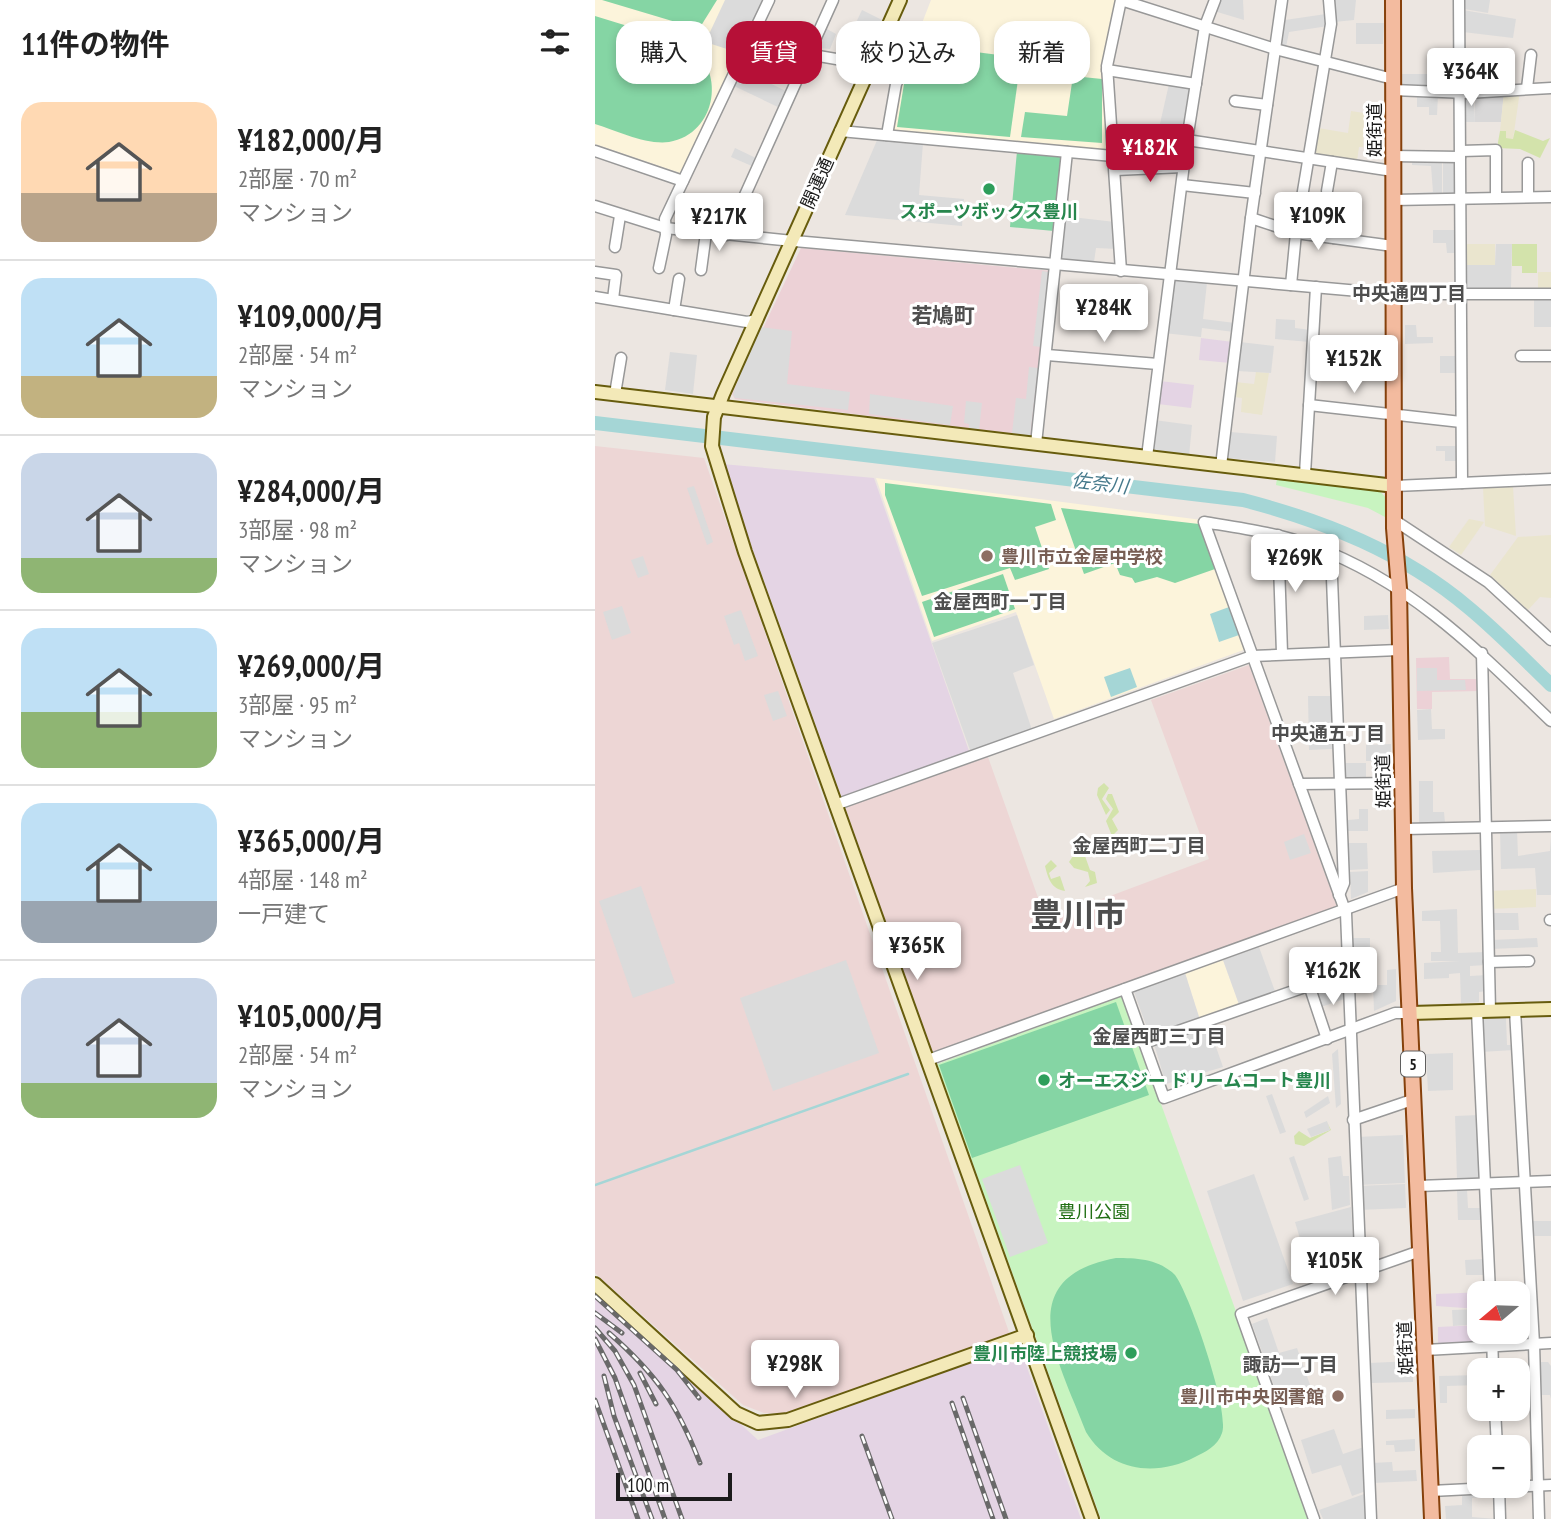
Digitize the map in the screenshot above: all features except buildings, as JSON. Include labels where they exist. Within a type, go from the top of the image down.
[{"type":"main road","name":"姫街道","points":[[1393,0],[1392,294],[1396,415],[1394,524],[1398,581],[1404,888],[1432,1519]]},
{"type":"street","points":[[759,21],[769,0]]},
{"type":"street","points":[[822,25],[833,0]]},
{"type":"street","name":"開運通","points":[[890,21],[899,0]]},
{"type":"street","points":[[1121,271],[1107,71],[1121,0],[1393,84],[1460,93],[1551,88]]},
{"type":"street","points":[[1147,457],[1187,140],[1205,26],[1215,0]]},
{"type":"street","points":[[1221,466],[1251,218],[1282,0]]},
{"type":"street","points":[[1291,285],[1296,233],[1331,24],[1329,0]]},
{"type":"street","points":[[1459,0],[1462,483]]},
{"type":"street","points":[[1527,88],[1531,55]]},
{"type":"street","points":[[1107,71],[1196,85]]},
{"type":"street","points":[[659,268],[665,219],[730,84]]},
{"type":"street","points":[[727,235],[795,84]]},
{"type":"street","name":"開運通","points":[[835,805],[714,455],[713,422],[862,84]]},
{"type":"street","points":[[887,135],[896,84]]},
{"type":"street","points":[[1235,101],[1267,105]]},
{"type":"street","points":[[840,131],[1113,156]]},
{"type":"street","points":[[1187,140],[1332,162],[1393,164],[1496,150],[1496,197]]},
{"type":"street","points":[[595,151],[683,181]]},
{"type":"street","points":[[1036,444],[1067,152]]},
{"type":"street","points":[[1327,191],[1332,162]]},
{"type":"street","points":[[1528,163],[1528,197]]},
{"type":"street","points":[[1115,170],[1183,167]]},
{"type":"street","points":[[1182,185],[1255,193]]},
{"type":"street","points":[[1393,200],[1551,197]]},
{"type":"street","points":[[1334,238],[1340,204]]},
{"type":"street","points":[[595,206],[665,228],[792,241],[1392,294],[1551,294]]},
{"type":"street","points":[[615,247],[620,216]]},
{"type":"street","points":[[1251,218],[1296,233],[1393,246]]},
{"type":"street","points":[[701,270],[706,233]]},
{"type":"street","points":[[595,271],[616,275],[613,299]]},
{"type":"street","points":[[674,310],[679,279]]},
{"type":"street","points":[[1305,474],[1316,287]]},
{"type":"street","points":[[595,296],[747,322],[757,320]]},
{"type":"street","points":[[1047,355],[1157,364]]},
{"type":"street","points":[[1521,356],[1551,356]]},
{"type":"street","points":[[615,394],[621,358]]},
{"type":"street","points":[[595,392],[1395,486],[1551,479]]},
{"type":"street","points":[[1309,405],[1461,422]]},
{"type":"street","points":[[1371,1519],[1344,909],[1204,522],[1278,535],[1331,553],[1398,581],[1482,653],[1551,721]]},
{"type":"street","points":[[1394,524],[1488,582],[1551,640]]},
{"type":"street","points":[[1278,535],[1282,653]]},
{"type":"street","points":[[1331,553],[1344,883],[1339,895]]},
{"type":"street","points":[[1092,1519],[835,805],[1252,656],[1399,650]]},
{"type":"street","points":[[1482,653],[1490,1011]]},
{"type":"street","points":[[1299,784],[1402,783]]},
{"type":"street","points":[[1404,829],[1551,826]]},
{"type":"street","points":[[928,1060],[1404,888]]},
{"type":"street","points":[[1489,962],[1529,961]]},
{"type":"street","points":[[1144,1042],[1348,972]]},
{"type":"street","points":[[1309,985],[1327,1039]]},
{"type":"street","points":[[1125,989],[1164,1098],[1395,1013],[1551,1009]]},
{"type":"street","points":[[1515,1010],[1534,1344],[1539,1519]]},
{"type":"street","points":[[1477,1011],[1489,1281]]},
{"type":"street","points":[[1353,1120],[1415,1099]]},
{"type":"street","points":[[1418,1186],[1551,1181]]},
{"type":"street","points":[[1314,1519],[1241,1314],[1420,1251]]},
{"type":"street","points":[[595,1284],[736,1413],[758,1423],[788,1420],[1027,1335]]},
{"type":"street","points":[[1425,1350],[1551,1343]]},
{"type":"street","points":[[1492,1346],[1492,1358]]},
{"type":"street","points":[[1530,1486],[1551,1485]]},
{"type":"street","points":[[1431,1491],[1467,1489]]},
{"type":"street","points":[[1499,1498],[1500,1519]]},
{"type":"shaded area","points":[[595,0],[765,0],[755,21],[726,21],[726,83],[683,174],[595,144]]},
{"type":"shaded area","points":[[725,0],[765,0],[755,21],[726,21],[726,49],[712,44],[712,28]]},
{"type":"shaded area","points":[[931,0],[1118,0],[1105,70],[1108,152],[889,132],[898,84],[980,84],[980,21],[923,21]]},
{"type":"shaded area","points":[[1218,0],[1243,0],[1244,20],[1214,11]]},
{"type":"shaded area","points":[[1332,0],[1356,0],[1354,20],[1334,22]]},
{"type":"shaded area","points":[[1465,0],[1490,0],[1488,13],[1464,9]]},
{"type":"shaded area","points":[[862,10],[882,20],[882,21],[857,21]]},
{"type":"shaded area","points":[[1463,10],[1516,19],[1513,38],[1463,32]]},
{"type":"shaded area","points":[[1326,14],[1328,26],[1289,32],[1286,47],[1280,46],[1285,20]]},
{"type":"shaded area","points":[[1356,23],[1384,23],[1383,44],[1356,44]]},
{"type":"shaded area","points":[[827,29],[836,34],[830,49],[822,48]]},
{"type":"shaded area","points":[[1466,54],[1514,54],[1512,84],[1466,88]]},
{"type":"shaded area","points":[[1402,74],[1429,74],[1429,88],[1402,87]]},
{"type":"shaded area","points":[[771,84],[788,92],[780,108],[734,86]]},
{"type":"shaded area","points":[[1169,84],[1190,88],[1184,131],[1159,128]]},
{"type":"shaded area","points":[[1520,91],[1513,139],[1505,138],[1506,132],[1500,131],[1504,92]]},
{"type":"shaded area","points":[[1504,92],[1501,122],[1475,122],[1475,95]]},
{"type":"shaded area","points":[[1417,94],[1438,95],[1437,115],[1429,115],[1429,107],[1417,107]]},
{"type":"shaded area","points":[[1463,95],[1474,95],[1475,122],[1463,122]]},
{"type":"shaded area","points":[[1351,111],[1364,113],[1363,147],[1359,147],[1357,161],[1315,154],[1318,128],[1348,133]]},
{"type":"shaded area","points":[[878,138],[923,143],[919,195],[964,199],[962,226],[845,215]]},
{"type":"shaded area","points":[[735,148],[758,159],[754,167],[731,157]]},
{"type":"shaded area","points":[[1412,160],[1442,160],[1442,197],[1412,197],[1412,193],[1433,192],[1431,166],[1412,165]]},
{"type":"shaded area","points":[[1443,160],[1457,160],[1457,197],[1443,197]]},
{"type":"shaded area","points":[[1063,216],[1115,222],[1117,249],[1096,248],[1094,262],[1062,259]]},
{"type":"shaded area","points":[[1433,230],[1457,230],[1457,253],[1447,253],[1446,243],[1433,243]]},
{"type":"shaded area","points":[[1464,244],[1495,244],[1495,265],[1464,265]]},
{"type":"shaded area","points":[[1496,244],[1512,244],[1511,288],[1466,288],[1464,265],[1495,265]]},
{"type":"shaded area","points":[[801,248],[1052,271],[1034,433],[1029,436],[735,399],[732,394]]},
{"type":"shaded area","points":[[1042,271],[1049,272],[1041,347],[1033,346]]},
{"type":"shaded area","points":[[1538,272],[1551,272],[1551,289],[1538,289]]},
{"type":"shaded area","points":[[1172,279],[1207,283],[1203,319],[1235,323],[1234,332],[1202,328],[1201,337],[1164,333]]},
{"type":"shaded area","points":[[1534,297],[1551,298],[1551,327],[1534,327]]},
{"type":"shaded area","points":[[1276,319],[1295,320],[1295,328],[1311,330],[1310,342],[1275,339]]},
{"type":"shaded area","points":[[1405,325],[1416,325],[1417,337],[1433,337],[1433,343],[1405,344]]},
{"type":"shaded area","points":[[759,327],[792,331],[787,384],[850,392],[848,410],[735,398],[733,394]]},
{"type":"shaded area","points":[[1201,338],[1233,342],[1230,363],[1199,360]]},
{"type":"shaded area","points":[[1240,342],[1274,346],[1271,373],[1237,371]]},
{"type":"shaded area","points":[[670,352],[697,355],[693,394],[665,390]]},
{"type":"shaded area","points":[[1383,354],[1383,366],[1349,373],[1349,355]]},
{"type":"shaded area","points":[[1440,356],[1459,356],[1458,373],[1440,373]]},
{"type":"shaded area","points":[[1029,367],[1038,368],[1030,436],[1012,433],[1016,398],[1026,399]]},
{"type":"shaded area","points":[[1256,372],[1269,373],[1262,415],[1241,412],[1242,398],[1234,397],[1235,382],[1254,384]]},
{"type":"shaded area","points":[[1160,381],[1194,385],[1191,408],[1158,404]]},
{"type":"shaded area","points":[[870,394],[953,406],[950,425],[869,414]]},
{"type":"shaded area","points":[[966,401],[982,403],[979,430],[969,429],[969,424],[964,423]]},
{"type":"shaded area","points":[[1154,420],[1192,425],[1189,456],[1150,451]]},
{"type":"shaded area","points":[[1230,432],[1277,436],[1275,462],[1227,458]]},
{"type":"shaded area","points":[[595,446],[704,458],[1010,1335],[789,1414],[764,1413],[743,1405],[595,1273]]},
{"type":"shaded area","points":[[1436,446],[1460,446],[1460,461],[1445,461],[1445,451],[1436,451]]},
{"type":"shaded area","points":[[722,464],[874,478],[969,751],[842,798]]},
{"type":"shaded area","points":[[876,478],[1202,520],[1249,648],[1054,719],[1016,612],[932,641]]},
{"type":"shaded area","points":[[694,486],[713,542],[707,545],[687,488]]},
{"type":"shaded area","points":[[1513,487],[1516,536],[1485,526],[1483,488]]},
{"type":"shaded area","points":[[1469,519],[1484,522],[1461,555],[1449,547]]},
{"type":"shaded area","points":[[1551,535],[1551,598],[1540,597],[1528,610],[1490,575],[1518,537]]},
{"type":"shaded area","points":[[643,556],[649,574],[638,578],[631,560]]},
{"type":"shaded area","points":[[622,606],[631,633],[612,640],[603,612]]},
{"type":"shaded area","points":[[741,610],[758,656],[745,661],[739,643],[734,645],[724,616]]},
{"type":"shaded area","points":[[1017,615],[1034,665],[1013,673],[1032,730],[970,750],[932,643]]},
{"type":"shaded area","points":[[1388,615],[1389,629],[1364,630],[1364,616]]},
{"type":"shaded area","points":[[1449,657],[1450,679],[1480,679],[1480,691],[1432,692],[1432,709],[1417,709],[1416,658]]},
{"type":"shaded area","points":[[1249,665],[1337,907],[932,1053],[845,807],[988,757],[1046,920],[1209,859],[1151,700]]},
{"type":"shaded area","points":[[1417,668],[1437,668],[1437,680],[1465,680],[1466,690],[1417,691]]},
{"type":"shaded area","points":[[778,691],[787,716],[773,721],[764,695]]},
{"type":"shaded area","points":[[1308,696],[1331,696],[1332,749],[1309,750]]},
{"type":"shaded area","points":[[1431,709],[1432,729],[1445,729],[1445,739],[1418,740],[1417,710]]},
{"type":"shaded area","points":[[1391,744],[1391,761],[1366,761],[1366,745]]},
{"type":"shaded area","points":[[1346,763],[1366,763],[1366,778],[1346,778]]},
{"type":"shaded area","points":[[1419,781],[1433,781],[1433,812],[1444,812],[1445,823],[1419,824]]},
{"type":"shaded area","points":[[1359,809],[1368,809],[1368,831],[1348,831],[1348,820],[1359,819]]},
{"type":"shaded area","points":[[1517,830],[1518,856],[1550,851],[1551,836],[1551,895],[1537,895],[1535,868],[1501,869],[1500,831]]},
{"type":"shaded area","points":[[1304,834],[1311,853],[1290,860],[1284,842]]},
{"type":"shaded area","points":[[1349,843],[1367,843],[1368,869],[1349,870]]},
{"type":"shaded area","points":[[1480,850],[1480,870],[1433,873],[1432,851]]},
{"type":"shaded area","points":[[1368,871],[1368,892],[1351,899],[1350,872]]},
{"type":"shaded area","points":[[641,886],[675,983],[633,998],[599,901]]},
{"type":"shaded area","points":[[1536,889],[1536,907],[1489,909],[1488,891]]},
{"type":"shaded area","points":[[1457,909],[1458,953],[1486,952],[1486,965],[1470,966],[1470,976],[1487,975],[1487,991],[1479,992],[1479,1002],[1461,1003],[1460,973],[1449,974],[1449,978],[1424,979],[1424,963],[1459,961],[1431,961],[1431,952],[1441,952],[1440,921],[1422,921],[1422,911]]},
{"type":"shaded area","points":[[1489,913],[1518,913],[1519,930],[1490,930]]},
{"type":"shaded area","points":[[1352,938],[1370,938],[1370,950],[1353,950]]},
{"type":"shaded area","points":[[1537,938],[1538,947],[1491,949],[1491,940]]},
{"type":"shaded area","points":[[1259,947],[1276,994],[1240,1007],[1223,960]]},
{"type":"shaded area","points":[[846,960],[879,1053],[773,1091],[740,998]]},
{"type":"shaded area","points":[[1223,960],[1240,1007],[1200,1020],[1185,973]]},
{"type":"shaded area","points":[[1396,969],[1396,1001],[1374,1011],[1373,985],[1387,985],[1387,970]]},
{"type":"shaded area","points":[[1185,973],[1200,1020],[1150,1036],[1134,992]]},
{"type":"shaded area","points":[[1345,975],[1347,998],[1318,1008],[1311,987]]},
{"type":"shaded area","points":[[1482,1018],[1506,1018],[1507,1045],[1514,1045],[1514,1050],[1481,1052]]},
{"type":"shaded area","points":[[1208,1024],[1223,1067],[1166,1084],[1154,1044]]},
{"type":"shaded area","points":[[1338,1049],[1341,1104],[1336,1108],[1332,1054]]},
{"type":"shaded area","points":[[1453,1053],[1453,1090],[1428,1091],[1426,1054]]},
{"type":"shaded area","points":[[1272,1094],[1286,1132],[1280,1134],[1266,1096]]},
{"type":"shaded area","points":[[1328,1096],[1330,1103],[1306,1118],[1304,1112]]},
{"type":"shaded area","points":[[1479,1115],[1481,1180],[1457,1180],[1455,1116]]},
{"type":"shaded area","points":[[1327,1121],[1330,1130],[1311,1137],[1307,1129]]},
{"type":"shaded area","points":[[1403,1135],[1405,1183],[1358,1185],[1356,1137]]},
{"type":"shaded area","points":[[1294,1156],[1309,1199],[1304,1201],[1289,1158]]},
{"type":"shaded area","points":[[1341,1156],[1343,1176],[1349,1176],[1350,1205],[1332,1210],[1328,1158]]},
{"type":"shaded area","points":[[1020,1165],[1048,1243],[1010,1257],[982,1179]]},
{"type":"shaded area","points":[[1254,1174],[1293,1284],[1243,1301],[1207,1191]]},
{"type":"shaded area","points":[[1405,1184],[1406,1208],[1359,1210],[1358,1186]]},
{"type":"shaded area","points":[[1467,1189],[1468,1208],[1481,1208],[1482,1220],[1458,1220],[1457,1190]]},
{"type":"shaded area","points":[[1351,1207],[1355,1262],[1312,1278],[1295,1222]]},
{"type":"shaded area","points":[[1528,1221],[1551,1221],[1551,1236],[1528,1236]]},
{"type":"shaded area","points":[[1484,1259],[1485,1275],[1466,1275],[1465,1260]]},
{"type":"shaded area","points":[[595,1291],[758,1440],[1019,1345],[1081,1519],[595,1519]]},
{"type":"shaded area","points":[[1467,1293],[1467,1308],[1436,1306],[1436,1294]]},
{"type":"shaded area","points":[[1467,1309],[1467,1325],[1453,1326],[1452,1310]]},
{"type":"shaded area","points":[[1267,1318],[1279,1353],[1297,1348],[1314,1396],[1282,1408],[1252,1324]]},
{"type":"shaded area","points":[[1467,1326],[1467,1344],[1471,1344],[1438,1346],[1438,1327]]},
{"type":"shaded area","points":[[1413,1361],[1413,1382],[1370,1383],[1369,1363]]},
{"type":"shaded area","points":[[1535,1362],[1548,1362],[1551,1366],[1551,1399],[1550,1395],[1536,1395]]},
{"type":"shaded area","points":[[1467,1375],[1467,1385],[1447,1386],[1447,1403],[1440,1403],[1439,1376]]},
{"type":"shaded area","points":[[1415,1409],[1415,1418],[1386,1419],[1386,1410]]},
{"type":"shaded area","points":[[1334,1429],[1343,1454],[1364,1447],[1366,1491],[1352,1496],[1341,1465],[1312,1474],[1301,1440]]},
{"type":"shaded area","points":[[1415,1439],[1415,1451],[1395,1452],[1394,1445],[1386,1445],[1386,1441]]},
{"type":"shaded area","points":[[1392,1462],[1393,1471],[1416,1470],[1417,1481],[1372,1483],[1371,1463]]},
{"type":"shaded area","points":[[1367,1493],[1368,1519],[1323,1519],[1319,1510]]},
{"type":"shaded area","points":[[1462,1493],[1467,1493],[1467,1498],[1472,1498],[1472,1517],[1497,1519],[1446,1519],[1445,1506],[1462,1505]]},
{"type":"green space","points":[[602,0],[717,0],[704,21],[672,21]]},
{"type":"green space","points":[[595,16],[616,22],[616,84],[712,84],[707,114],[698,127],[669,142],[632,137],[595,124]]},
{"type":"green space","points":[[980,53],[994,54],[994,84],[1017,84],[1010,137],[897,127],[904,84],[980,84]]},
{"type":"green space","points":[[1090,78],[1102,79],[1102,143],[1021,137],[1025,112],[1067,116],[1072,84],[1090,84]]},
{"type":"green space","points":[[1515,130],[1543,141],[1550,138],[1540,158],[1520,149],[1497,148],[1500,131],[1506,131],[1506,138],[1513,139]]},
{"type":"green space","points":[[1017,151],[1061,155],[1054,231],[1010,227]]},
{"type":"green space","points":[[1512,244],[1537,244],[1537,273],[1522,273],[1522,266],[1512,266]]},
{"type":"green space","points":[[1277,478],[1379,490],[1386,498],[1385,517],[1368,508],[1276,485]]},
{"type":"green space","points":[[885,483],[1051,504],[1056,520],[1035,527],[1049,569],[1015,580],[1010,568],[922,596],[885,495]]},
{"type":"green space","points":[[1061,508],[1199,524],[1215,569],[1175,583],[1157,577],[1135,583],[1132,578],[1120,575],[1115,563],[1084,574]]},
{"type":"green space","points":[[1003,574],[1015,609],[934,637],[922,602]]},
{"type":"green space","points":[[1104,783],[1109,788],[1102,799],[1110,810],[1106,815],[1097,795],[1098,788]]},
{"type":"green space","points":[[1108,794],[1112,794],[1119,812],[1112,819],[1118,830],[1112,836],[1106,821],[1113,809],[1106,799]]},
{"type":"green space","points":[[1075,853],[1085,856],[1090,870],[1095,872],[1097,883],[1085,887],[1090,881],[1088,872],[1074,868],[1069,862]]},
{"type":"green space","points":[[1051,860],[1057,866],[1049,873],[1051,879],[1060,876],[1065,891],[1056,888],[1049,879],[1045,866]]},
{"type":"green space","name":"豊川公園","points":[[1122,996],[1311,1519],[1101,1519],[937,1064]]},
{"type":"green space","name":"オーエスジー ドリームコート豊川","points":[[1116,1002],[1149,1095],[972,1158],[939,1065]]},
{"type":"green space","points":[[1327,1122],[1331,1130],[1304,1146],[1295,1144],[1294,1136],[1299,1131],[1310,1138],[1330,1130]]},
{"type":"green space","name":"豊川市陸上競技場","points":[[1116,1258],[1155,1263],[1175,1275],[1190,1305],[1207,1353],[1220,1402],[1222,1433],[1211,1448],[1180,1463],[1165,1467],[1135,1467],[1108,1456],[1086,1432],[1056,1353],[1051,1327],[1052,1304],[1062,1284],[1082,1268]]},
{"type":"water","points":[[1229,607],[1239,635],[1219,642],[1210,614]]},
{"type":"water","points":[[1130,668],[1137,687],[1111,697],[1104,677]]},
{"type":"waterway","name":"佐奈川","points":[[595,423],[1243,500],[1273,508],[1362,541],[1417,570],[1480,617],[1551,685]]},
{"type":"waterway","points":[[595,1185],[908,1074]]},
{"type":"railway","points":[[595,1296],[677,1370],[699,1398]]},
{"type":"railway","points":[[595,1313],[622,1333]]},
{"type":"railway","points":[[595,1328],[615,1351],[634,1385],[682,1519]]},
{"type":"railway","points":[[609,1333],[640,1363],[664,1392],[683,1424],[700,1463]]},
{"type":"railway","points":[[595,1339],[615,1378],[665,1519]]},
{"type":"railway","points":[[640,1373],[656,1404]]},
{"type":"railway","points":[[604,1376],[614,1416],[652,1519]]},
{"type":"railway","points":[[963,1398],[1006,1519]]},
{"type":"railway","points":[[595,1400],[638,1519]]},
{"type":"railway","points":[[952,1403],[993,1519]]},
{"type":"railway","points":[[862,1436],[892,1519]]},
{"type":"place","name":"スポーツボックス豊川","points":[[989,189]]},
{"type":"place","name":"豊川市立金屋中学校","points":[[987,556]]},
{"type":"place","name":"オーエスジー ドリームコート豊川","points":[[1044,1080]]},
{"type":"place","name":"豊川市陸上競技場","points":[[1131,1353]]},
{"type":"place","name":"豊川市中央図書館","points":[[1338,1396]]},
{"type":"district","name":"中央通四丁目","points":[[1409,293]]},
{"type":"district","name":"若鳩町","points":[[943,315]]},
{"type":"district","name":"金屋西町一丁目","points":[[1000,601]]},
{"type":"district","name":"中央通五丁目","points":[[1328,733]]},
{"type":"district","name":"金屋西町二丁目","points":[[1139,845]]},
{"type":"district","name":"豊川市","points":[[1078,914]]},
{"type":"district","name":"金屋西町三丁目","points":[[1159,1036]]},
{"type":"district","name":"諏訪一丁目","points":[[1290,1364]]}]
